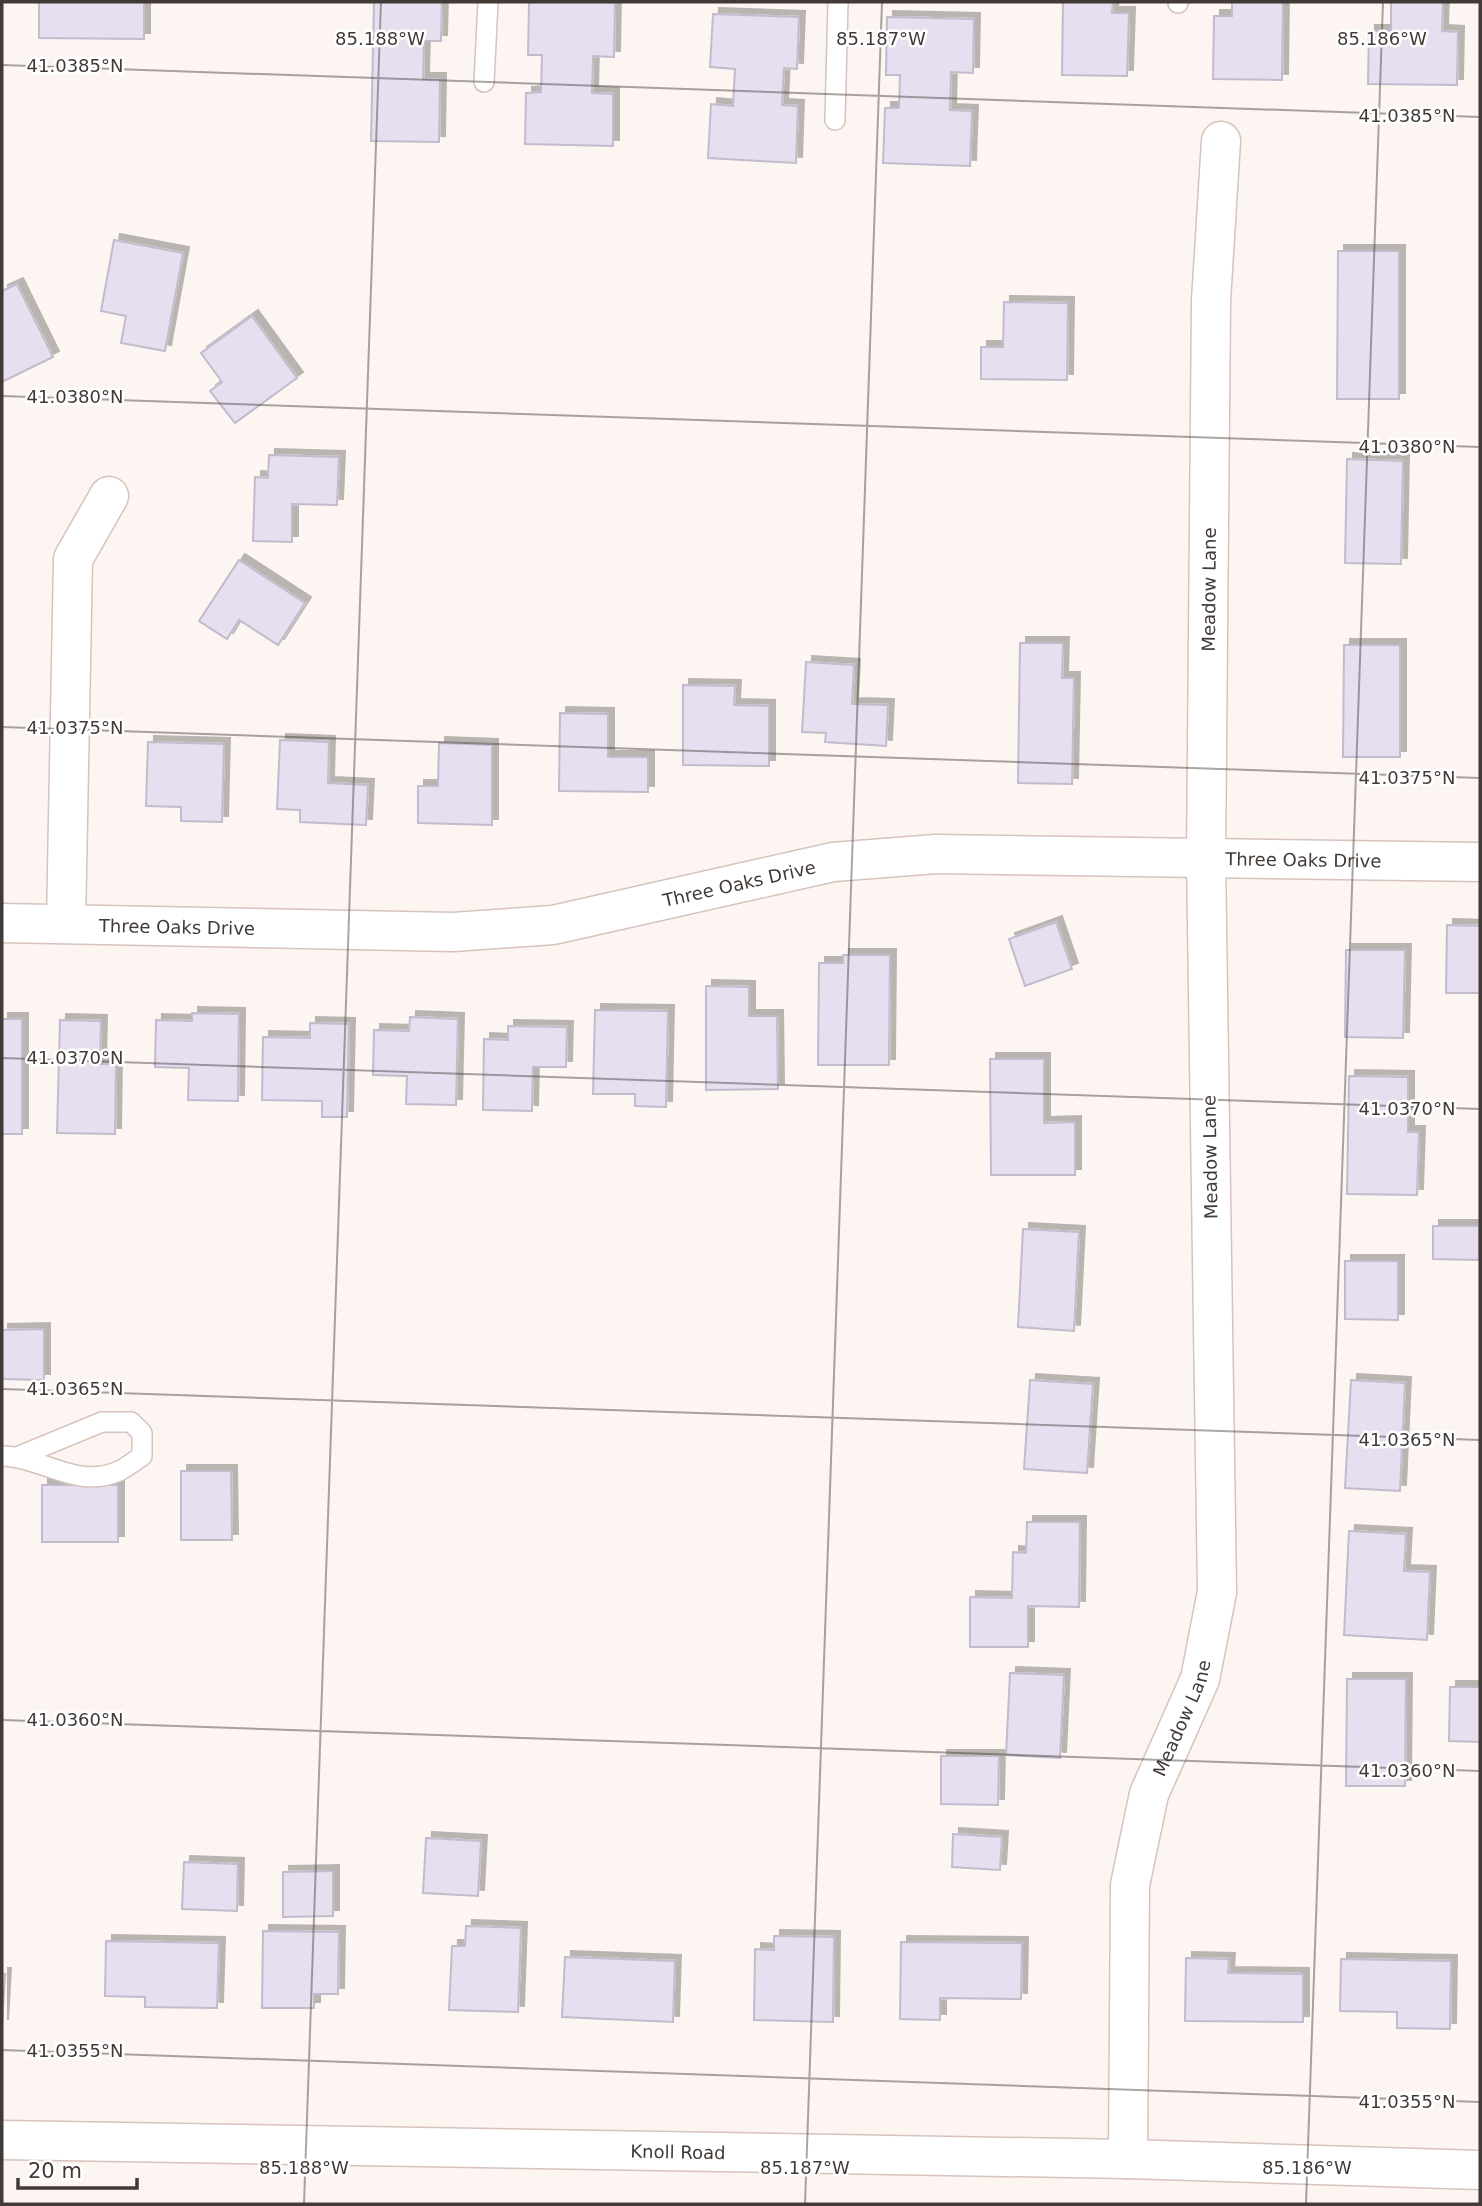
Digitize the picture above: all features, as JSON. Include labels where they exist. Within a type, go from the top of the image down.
[{"type":"street","name":"Meadow Lane","points":[[1128,2159],[1130,1885],[1149,1794],[1200,1679],[1217,1592],[1206,858],[1211,301],[1221,141]]},
{"type":"street","points":[[66,924],[73,558],[109,496]]},
{"type":"street","name":"Three Oaks Drive","points":[[2,923],[453,932],[553,925],[833,862],[936,854],[1480,862]]},
{"type":"street","name":"Knoll Road","points":[[2,2140],[1128,2159],[1480,2170]]},
{"type":"lane","points":[[484,82],[488,2]]},
{"type":"lane","points":[[835,121],[838,2]]},
{"type":"lane","points":[[103,1422],[131,1422],[142,1433],[142,1456],[118,1471],[83,1478],[9,1457],[103,1422]]},
{"type":"building","points":[[39,2],[144,2],[144,39],[39,38]]},
{"type":"building","points":[[374,2],[442,2],[441,41],[424,41],[423,79],[440,79],[439,142],[371,141]]},
{"type":"building","points":[[529,2],[615,2],[614,57],[593,56],[592,93],[613,94],[613,146],[525,144],[526,93],[541,92],[542,55],[528,55]]},
{"type":"building","points":[[1063,2],[1113,2],[1112,13],[1129,13],[1127,76],[1062,75]]},
{"type":"building","points":[[1232,2],[1283,2],[1282,80],[1213,79],[1214,16],[1232,16]]},
{"type":"building","points":[[1391,2],[1443,2],[1442,31],[1458,32],[1457,85],[1368,84],[1369,31],[1391,31]]},
{"type":"building","points":[[713,14],[799,17],[797,69],[784,68],[782,105],[798,106],[796,163],[708,158],[711,104],[733,106],[735,69],[710,67]]},
{"type":"building","points":[[887,17],[974,19],[973,73],[951,72],[950,110],[972,111],[970,166],[883,163],[885,108],[899,108],[900,75],[886,75]]},
{"type":"building","points":[[114,240],[183,253],[165,351],[121,343],[126,316],[101,311]]},
{"type":"building","points":[[1338,251],[1399,251],[1399,399],[1337,399]]},
{"type":"building","points":[[17,284],[53,357],[2,382],[2,291]]},
{"type":"building","points":[[1004,302],[1068,303],[1067,380],[981,379],[981,347],[1003,347]]},
{"type":"building","points":[[252,316],[297,378],[235,423],[210,391],[222,382],[201,353]]},
{"type":"building","points":[[269,455],[339,457],[337,505],[292,504],[292,542],[253,541],[255,477],[268,478]]},
{"type":"building","points":[[1347,459],[1403,461],[1401,564],[1345,563]]},
{"type":"building","points":[[239,560],[305,603],[278,645],[239,620],[227,639],[199,621]]},
{"type":"building","points":[[1020,643],[1063,643],[1062,678],[1074,678],[1072,784],[1018,783]]},
{"type":"building","points":[[1344,645],[1400,645],[1400,757],[1343,757]]},
{"type":"building","points":[[806,662],[854,665],[852,704],[888,705],[886,746],[825,742],[826,733],[802,732]]},
{"type":"building","points":[[683,685],[735,686],[734,705],[769,706],[769,766],[683,765]]},
{"type":"building","points":[[560,713],[608,714],[608,757],[648,757],[648,792],[559,791]]},
{"type":"building","points":[[280,740],[329,742],[328,783],[368,785],[366,825],[300,822],[300,810],[277,809]]},
{"type":"building","points":[[148,742],[224,744],[222,822],[181,821],[181,807],[146,806]]},
{"type":"building","points":[[439,743],[492,745],[492,825],[418,823],[418,786],[438,786]]},
{"type":"building","points":[[1056,922],[1072,969],[1025,986],[1009,939]]},
{"type":"building","points":[[1447,925],[1480,926],[1480,993],[1446,993]]},
{"type":"building","points":[[1346,950],[1405,950],[1403,1038],[1345,1037]]},
{"type":"building","points":[[843,955],[890,955],[889,1065],[818,1065],[819,963],[843,963]]},
{"type":"building","points":[[706,986],[749,987],[749,1016],[777,1016],[778,1089],[706,1090]]},
{"type":"building","points":[[595,1010],[668,1011],[666,1107],[635,1106],[635,1094],[593,1094]]},
{"type":"building","points":[[192,1013],[239,1014],[238,1101],[188,1100],[189,1068],[155,1067],[156,1020],[192,1021]]},
{"type":"building","points":[[410,1017],[458,1019],[456,1105],[406,1104],[407,1076],[373,1075],[374,1030],[409,1031]]},
{"type":"building","points":[[2,1019],[22,1019],[22,1134],[2,1134]]},
{"type":"building","points":[[60,1020],[101,1021],[100,1064],[116,1064],[115,1134],[57,1133]]},
{"type":"building","points":[[310,1023],[349,1024],[347,1117],[322,1117],[322,1101],[262,1100],[263,1037],[310,1038]]},
{"type":"building","points":[[508,1026],[567,1027],[566,1067],[533,1067],[532,1111],[483,1110],[484,1039],[508,1040]]},
{"type":"building","points":[[990,1059],[1044,1059],[1044,1123],[1075,1122],[1075,1175],[991,1175]]},
{"type":"building","points":[[1349,1076],[1408,1077],[1408,1132],[1419,1132],[1417,1195],[1347,1194]]},
{"type":"building","points":[[1433,1226],[1479,1226],[1479,1260],[1433,1259]]},
{"type":"building","points":[[1023,1229],[1079,1232],[1074,1331],[1018,1327]]},
{"type":"building","points":[[1345,1261],[1398,1261],[1398,1320],[1345,1319]]},
{"type":"building","points":[[44,1329],[44,1380],[2,1379],[2,1330]]},
{"type":"building","points":[[1030,1380],[1093,1384],[1087,1473],[1024,1469]]},
{"type":"building","points":[[1351,1380],[1405,1383],[1400,1491],[1345,1488]]},
{"type":"building","points":[[181,1471],[231,1471],[232,1540],[181,1540]]},
{"type":"building","points":[[42,1485],[118,1485],[118,1542],[42,1542]]},
{"type":"building","points":[[1027,1522],[1080,1522],[1079,1607],[1028,1606],[1028,1647],[970,1647],[970,1597],[1012,1598],[1013,1552],[1026,1553]]},
{"type":"building","points":[[1349,1531],[1406,1534],[1404,1571],[1430,1572],[1427,1640],[1344,1635]]},
{"type":"building","points":[[1010,1673],[1064,1675],[1060,1758],[1006,1755]]},
{"type":"building","points":[[1347,1679],[1406,1679],[1405,1786],[1346,1786]]},
{"type":"building","points":[[1450,1687],[1480,1687],[1480,1742],[1449,1741]]},
{"type":"building","points":[[941,1756],[999,1756],[998,1805],[941,1804]]},
{"type":"building","points":[[953,1834],[1002,1837],[1000,1870],[952,1867]]},
{"type":"building","points":[[426,1838],[481,1841],[478,1896],[423,1893]]},
{"type":"building","points":[[184,1862],[238,1864],[237,1911],[182,1909]]},
{"type":"building","points":[[333,1871],[333,1916],[283,1917],[283,1872]]},
{"type":"building","points":[[466,1926],[521,1928],[518,2012],[449,2010],[452,1946],[465,1946]]},
{"type":"building","points":[[263,1931],[339,1932],[338,1994],[314,1994],[314,2008],[262,2008]]},
{"type":"building","points":[[774,1936],[834,1937],[833,2022],[754,2020],[755,1949],[774,1950]]},
{"type":"building","points":[[106,1941],[219,1943],[217,2008],[145,2007],[145,1997],[105,1996]]},
{"type":"building","points":[[901,1942],[1022,1943],[1021,1999],[940,1998],[940,2020],[900,2019]]},
{"type":"building","points":[[565,1957],[675,1961],[673,2022],[562,2017]]},
{"type":"building","points":[[1186,1958],[1229,1959],[1228,1973],[1303,1974],[1303,2022],[1185,2021]]},
{"type":"building","points":[[1341,1959],[1451,1961],[1450,2029],[1397,2028],[1397,2012],[1340,2011]]},
{"type":"building","points":[[2,1974],[5,1974],[2,2026]]}]
